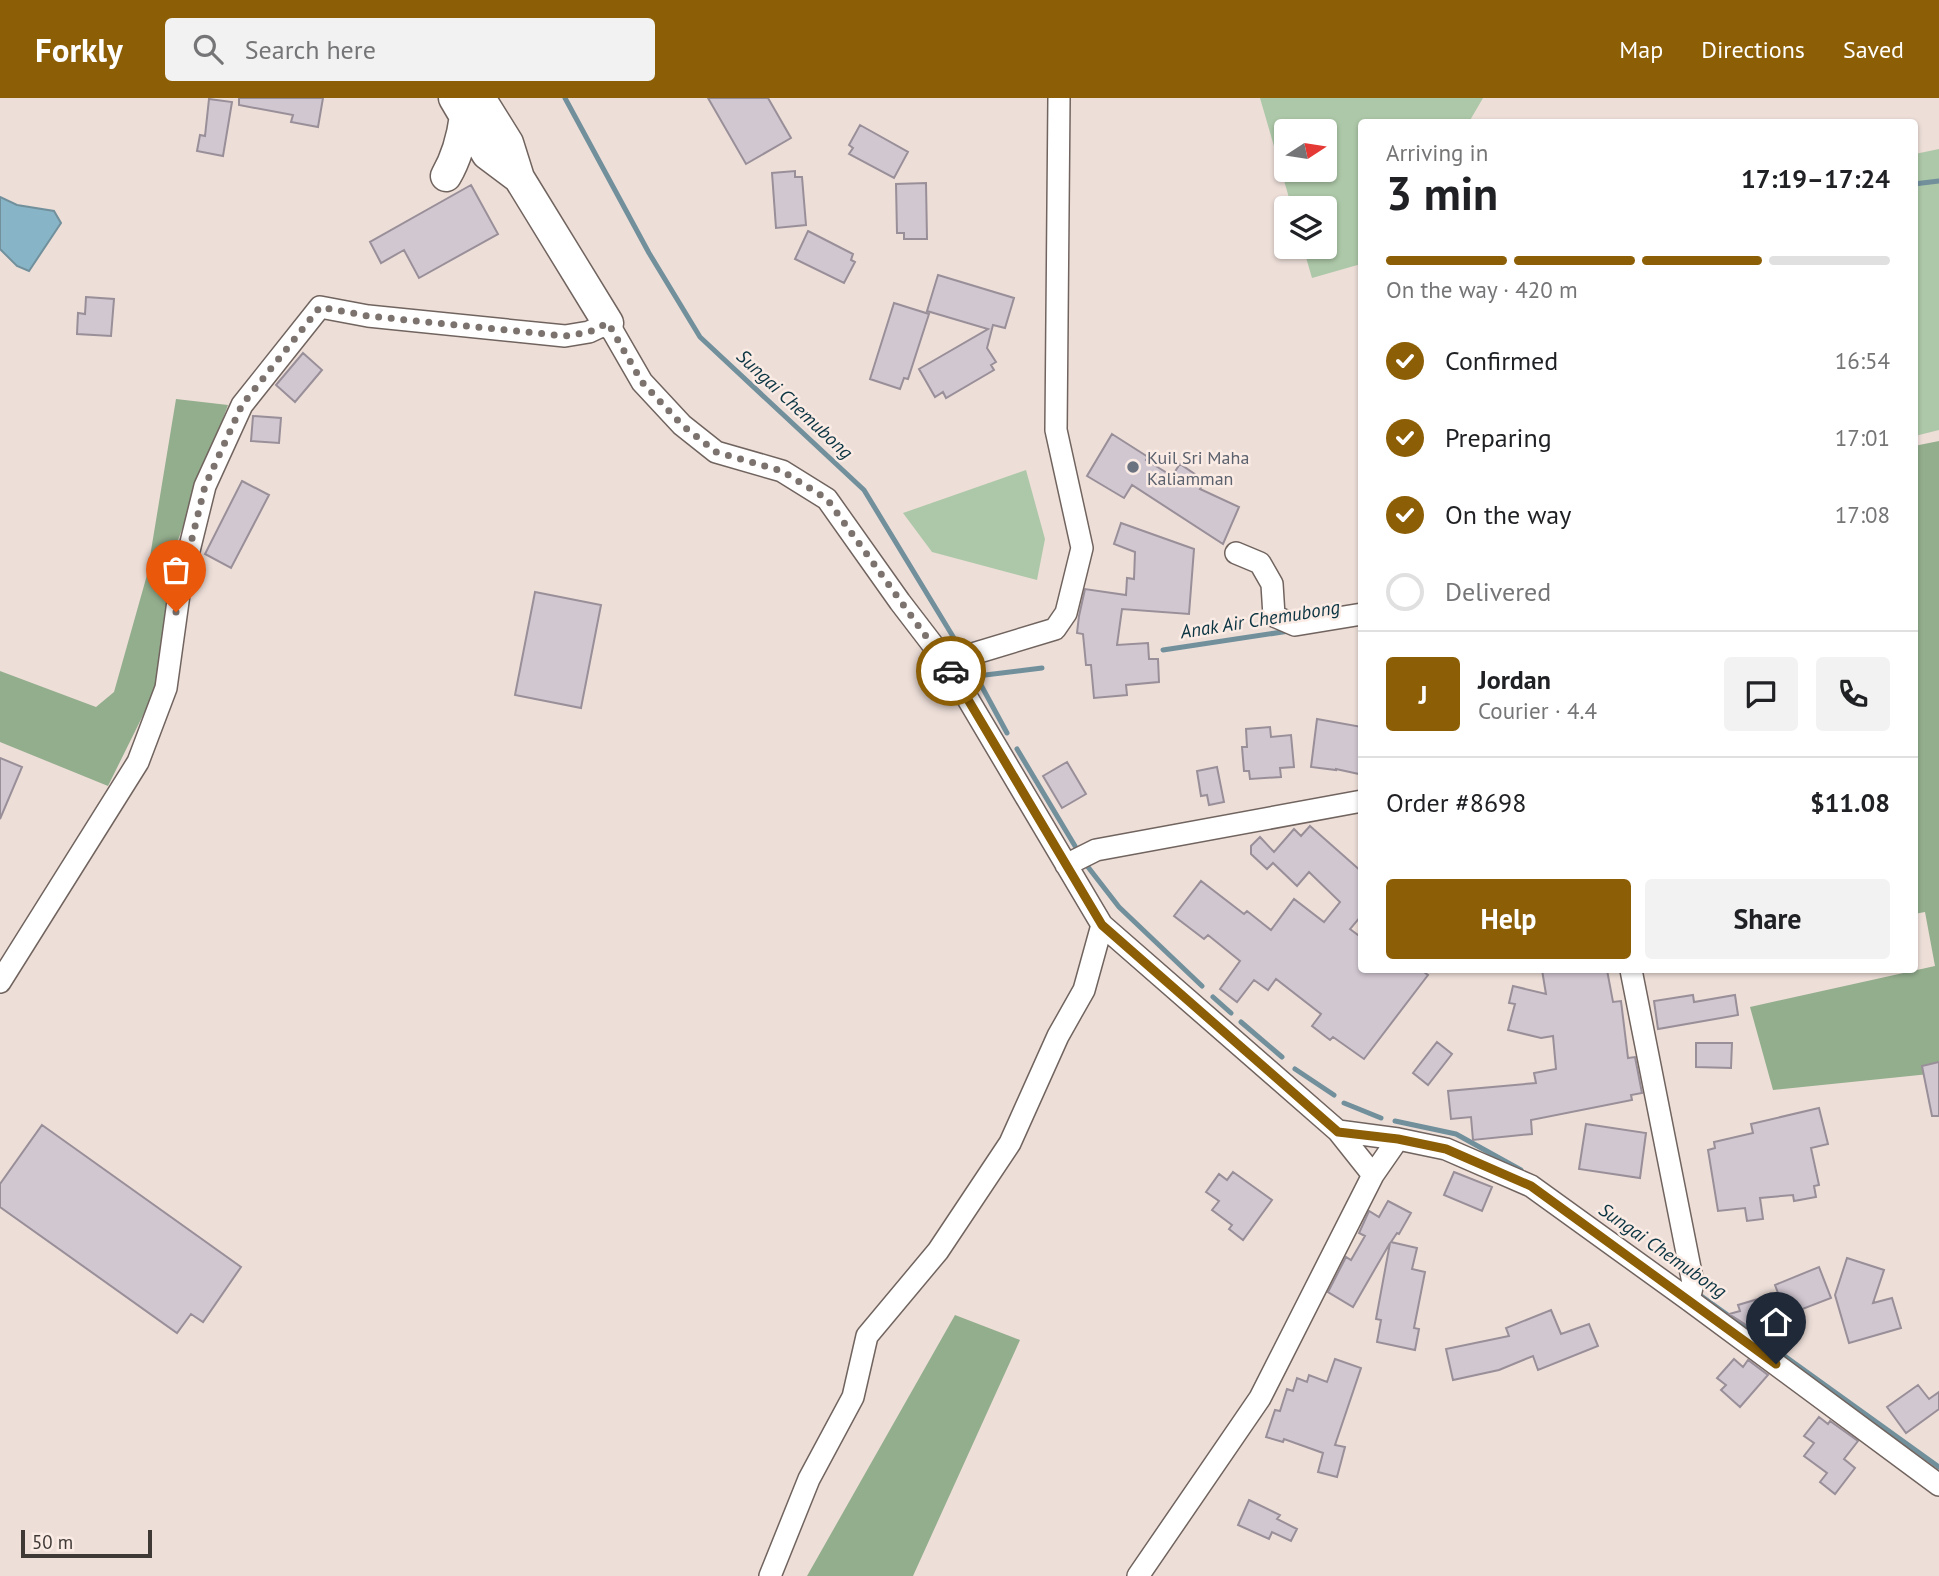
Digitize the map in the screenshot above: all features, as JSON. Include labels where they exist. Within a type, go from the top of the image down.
[{"type":"main road","points":[[446,176],[460,146],[466,104]]},
{"type":"main road","points":[[466,104],[487,154],[519,178],[608,323]]},
{"type":"street","points":[[948,662],[1055,629],[1066,613],[1082,548],[1056,430],[1059,98]]},
{"type":"street","points":[[0,982],[138,762],[166,688],[180,587],[205,486],[242,405],[320,307],[368,316],[565,336],[589,332],[608,323],[642,382],[682,425],[716,452],[782,471],[827,499],[900,603],[948,662],[1102,925],[1338,1132],[1373,1175]]},
{"type":"street","points":[[1236,553],[1261,562],[1272,584],[1274,616],[1295,625],[1358,615]]},
{"type":"street","points":[[1066,865],[1096,850],[1358,802]]},
{"type":"street","points":[[770,1576],[809,1479],[853,1397],[867,1336],[938,1251],[1010,1143],[1058,1036],[1084,990],[1102,925]]},
{"type":"street","points":[[1632,973],[1691,1294]]},
{"type":"street","points":[[1338,1132],[1398,1139],[1446,1149],[1531,1186],[1691,1294],[1939,1485]]},
{"type":"street","points":[[1138,1576],[1260,1398],[1373,1175],[1398,1139]]},
{"type":"green space","points":[[1260,98],[1483,98],[1471,119],[1358,119],[1358,265],[1312,278],[1306,259],[1337,259],[1337,196],[1289,196],[1284,182],[1337,182],[1337,119],[1274,119],[1274,146]]},
{"type":"green space","points":[[1939,149],[1939,430],[1918,435],[1918,153]]},
{"type":"green space","points":[[176,399],[228,405],[174,551],[156,689],[108,786],[0,742],[0,671],[96,707],[114,692],[147,575]]},
{"type":"green space","points":[[1939,441],[1939,1073],[1773,1090],[1750,1007],[1903,973],[1918,973],[1918,970],[1935,966],[1925,912],[1918,913],[1918,445]]},
{"type":"green space","points":[[1026,470],[1045,539],[1037,580],[932,552],[903,513]]},
{"type":"green space","points":[[955,1315],[1020,1340],[913,1576],[807,1576]]},
{"type":"water","points":[[0,197],[17,205],[54,211],[61,223],[29,271],[17,266],[0,249]]},
{"type":"building","points":[[239,98],[323,98],[318,127],[291,122],[293,115],[239,105]]},
{"type":"building","points":[[708,98],[768,98],[791,138],[746,164]]},
{"type":"building","points":[[209,99],[232,102],[223,156],[197,151],[200,135],[205,136]]},
{"type":"building","points":[[860,125],[908,152],[894,178],[849,154],[853,148],[849,145]]},
{"type":"building","points":[[795,171],[795,177],[802,177],[806,225],[776,228],[772,173]]},
{"type":"building","points":[[926,183],[927,239],[904,239],[904,233],[897,233],[896,184]]},
{"type":"building","points":[[471,185],[498,234],[419,278],[404,250],[381,263],[370,242]]},
{"type":"building","points":[[808,231],[853,254],[851,260],[855,262],[844,283],[795,259]]},
{"type":"building","points":[[938,275],[1014,298],[1005,328],[993,325],[987,348],[996,362],[991,365],[994,370],[946,398],[943,392],[935,397],[919,369],[988,329],[927,311]]},
{"type":"building","points":[[86,297],[114,299],[111,336],[77,334],[78,313],[85,314]]},
{"type":"building","points":[[894,303],[929,314],[908,379],[904,378],[900,389],[870,379]]},
{"type":"building","points":[[303,353],[322,370],[295,402],[276,385]]},
{"type":"building","points":[[253,416],[281,418],[279,443],[251,441]]},
{"type":"building","points":[[1112,434],[1172,476],[1180,464],[1205,481],[1200,489],[1239,507],[1223,544],[1132,485],[1124,498],[1087,476]]},
{"type":"building","points":[[242,481],[269,495],[231,568],[205,554]]},
{"type":"building","points":[[1121,523],[1194,549],[1189,614],[1122,609],[1117,645],[1148,643],[1149,659],[1158,659],[1159,682],[1126,685],[1127,695],[1094,698],[1091,665],[1086,665],[1083,634],[1077,633],[1079,616],[1085,589],[1126,595],[1127,578],[1134,579],[1135,552],[1114,544]]},
{"type":"building","points":[[535,592],[601,605],[581,708],[515,695]]},
{"type":"building","points":[[1317,719],[1358,726],[1358,774],[1311,767]]},
{"type":"building","points":[[1270,727],[1271,737],[1291,735],[1294,767],[1280,768],[1281,777],[1250,779],[1249,771],[1244,771],[1242,747],[1247,747],[1246,729]]},
{"type":"building","points":[[0,758],[22,767],[0,819]]},
{"type":"building","points":[[1067,762],[1086,794],[1062,808],[1043,776]]},
{"type":"building","points":[[1217,767],[1224,802],[1209,805],[1207,795],[1201,796],[1197,771]]},
{"type":"building","points":[[1310,826],[1358,868],[1358,920],[1350,929],[1358,935],[1358,973],[1428,975],[1364,1059],[1333,1037],[1330,1040],[1312,1026],[1321,1014],[1276,979],[1268,990],[1254,980],[1237,1002],[1220,989],[1240,961],[1208,935],[1204,939],[1174,916],[1201,881],[1244,914],[1247,911],[1271,930],[1294,899],[1324,922],[1340,902],[1309,872],[1297,886],[1273,863],[1267,869],[1251,854],[1251,846],[1260,837],[1274,852],[1294,829],[1301,836]]},
{"type":"building","points":[[1542,973],[1608,973],[1613,1002],[1621,1001],[1628,1058],[1635,1057],[1642,1093],[1631,1095],[1632,1100],[1531,1120],[1532,1134],[1473,1140],[1471,1117],[1451,1119],[1448,1091],[1536,1083],[1534,1073],[1556,1069],[1553,1036],[1541,1038],[1508,1030],[1515,1004],[1509,1003],[1513,986],[1546,994]]},
{"type":"building","points":[[1693,995],[1694,1002],[1735,995],[1738,1015],[1658,1029],[1654,1001]]},
{"type":"building","points":[[1437,1042],[1452,1054],[1428,1085],[1413,1073]]},
{"type":"building","points":[[1696,1043],[1732,1043],[1731,1068],[1696,1067]]},
{"type":"building","points":[[1939,1062],[1939,1116],[1932,1116],[1922,1066]]},
{"type":"building","points":[[1819,1108],[1828,1144],[1811,1148],[1819,1185],[1814,1186],[1816,1197],[1794,1201],[1793,1195],[1760,1198],[1763,1219],[1747,1221],[1745,1208],[1718,1211],[1708,1150],[1715,1148],[1714,1142],[1753,1133],[1751,1124]]},
{"type":"building","points":[[1586,1124],[1646,1133],[1640,1178],[1579,1169]]},
{"type":"building","points":[[42,1125],[241,1267],[203,1322],[191,1314],[177,1333],[0,1207],[0,1184]]},
{"type":"building","points":[[1233,1172],[1272,1200],[1243,1240],[1229,1229],[1232,1225],[1212,1210],[1219,1201],[1206,1192],[1219,1174],[1227,1180]]},
{"type":"building","points":[[1454,1172],[1492,1187],[1482,1211],[1444,1195]]},
{"type":"building","points":[[1388,1201],[1411,1213],[1391,1242],[1417,1248],[1412,1269],[1425,1272],[1414,1328],[1419,1329],[1415,1350],[1377,1342],[1381,1320],[1376,1319],[1390,1243],[1353,1307],[1328,1292],[1346,1257],[1351,1260],[1365,1236],[1359,1233],[1369,1211],[1379,1217]]},
{"type":"building","points":[[1847,1258],[1884,1270],[1873,1303],[1892,1298],[1901,1328],[1849,1343],[1835,1295]]},
{"type":"building","points":[[1819,1267],[1831,1298],[1784,1316],[1785,1319],[1751,1328],[1729,1314],[1740,1311],[1738,1305],[1778,1293],[1775,1285]]},
{"type":"building","points":[[1551,1310],[1561,1334],[1589,1324],[1598,1346],[1538,1370],[1533,1356],[1499,1370],[1453,1380],[1446,1349],[1509,1336],[1506,1328]]},
{"type":"building","points":[[1335,1359],[1361,1368],[1335,1445],[1345,1447],[1337,1477],[1318,1472],[1323,1453],[1284,1439],[1283,1442],[1266,1437],[1275,1410],[1280,1411],[1287,1389],[1293,1391],[1297,1378],[1307,1382],[1309,1375],[1327,1382]]},
{"type":"building","points":[[1734,1359],[1743,1367],[1748,1360],[1768,1375],[1740,1407],[1721,1390],[1726,1385],[1717,1378]]},
{"type":"building","points":[[1918,1385],[1929,1399],[1939,1392],[1939,1409],[1906,1433],[1887,1407]]},
{"type":"building","points":[[1819,1417],[1828,1424],[1830,1421],[1858,1441],[1844,1459],[1855,1468],[1835,1494],[1820,1482],[1827,1473],[1804,1456],[1814,1443],[1804,1436]]},
{"type":"building","points":[[1249,1500],[1280,1515],[1277,1519],[1297,1529],[1291,1541],[1272,1532],[1269,1539],[1238,1525]]},
{"type":"waterway","name":"Sungai Chemubong","points":[[565,98],[649,253],[700,337],[864,490],[963,653]]},
{"type":"waterway","name":"Anak Air Chemubong","points":[[1918,184],[1939,181]]},
{"type":"waterway","name":"Anak Air Chemubong","points":[[1163,650],[1289,631]]},
{"type":"waterway","name":"Sungai Chemubong","points":[[968,661],[1007,733]]},
{"type":"waterway","name":"Anak Air Chemubong","points":[[977,676],[1042,668]]},
{"type":"waterway","name":"Sungai Chemubong","points":[[1017,749],[1075,846]]},
{"type":"waterway","name":"Sungai Chemubong","points":[[1088,867],[1119,907],[1202,986]]},
{"type":"waterway","name":"Sungai Chemubong","points":[[1213,997],[1231,1013]]},
{"type":"waterway","name":"Sungai Chemubong","points":[[1241,1022],[1282,1057]]},
{"type":"waterway","name":"Sungai Chemubong","points":[[1295,1069],[1334,1095]]},
{"type":"waterway","name":"Sungai Chemubong","points":[[1344,1103],[1381,1118]]},
{"type":"waterway","name":"Sungai Chemubong","points":[[1395,1121],[1456,1134],[1521,1170]]},
{"type":"waterway","name":"Sungai Chemubong","points":[[1697,1293],[1939,1467]]},
{"type":"way so far","points":[[176,612],[205,486],[242,405],[320,307],[368,316],[565,336],[589,332],[608,323],[642,382],[682,425],[716,452],[782,471],[827,499],[951,671]]},
{"type":"place","name":"Kuil Sri Maha Kaliamman","points":[[1133,467]]},
{"type":"route","points":[[951,671],[1102,925],[1338,1132],[1398,1139],[1446,1149],[1531,1186],[1776,1364]]}]
